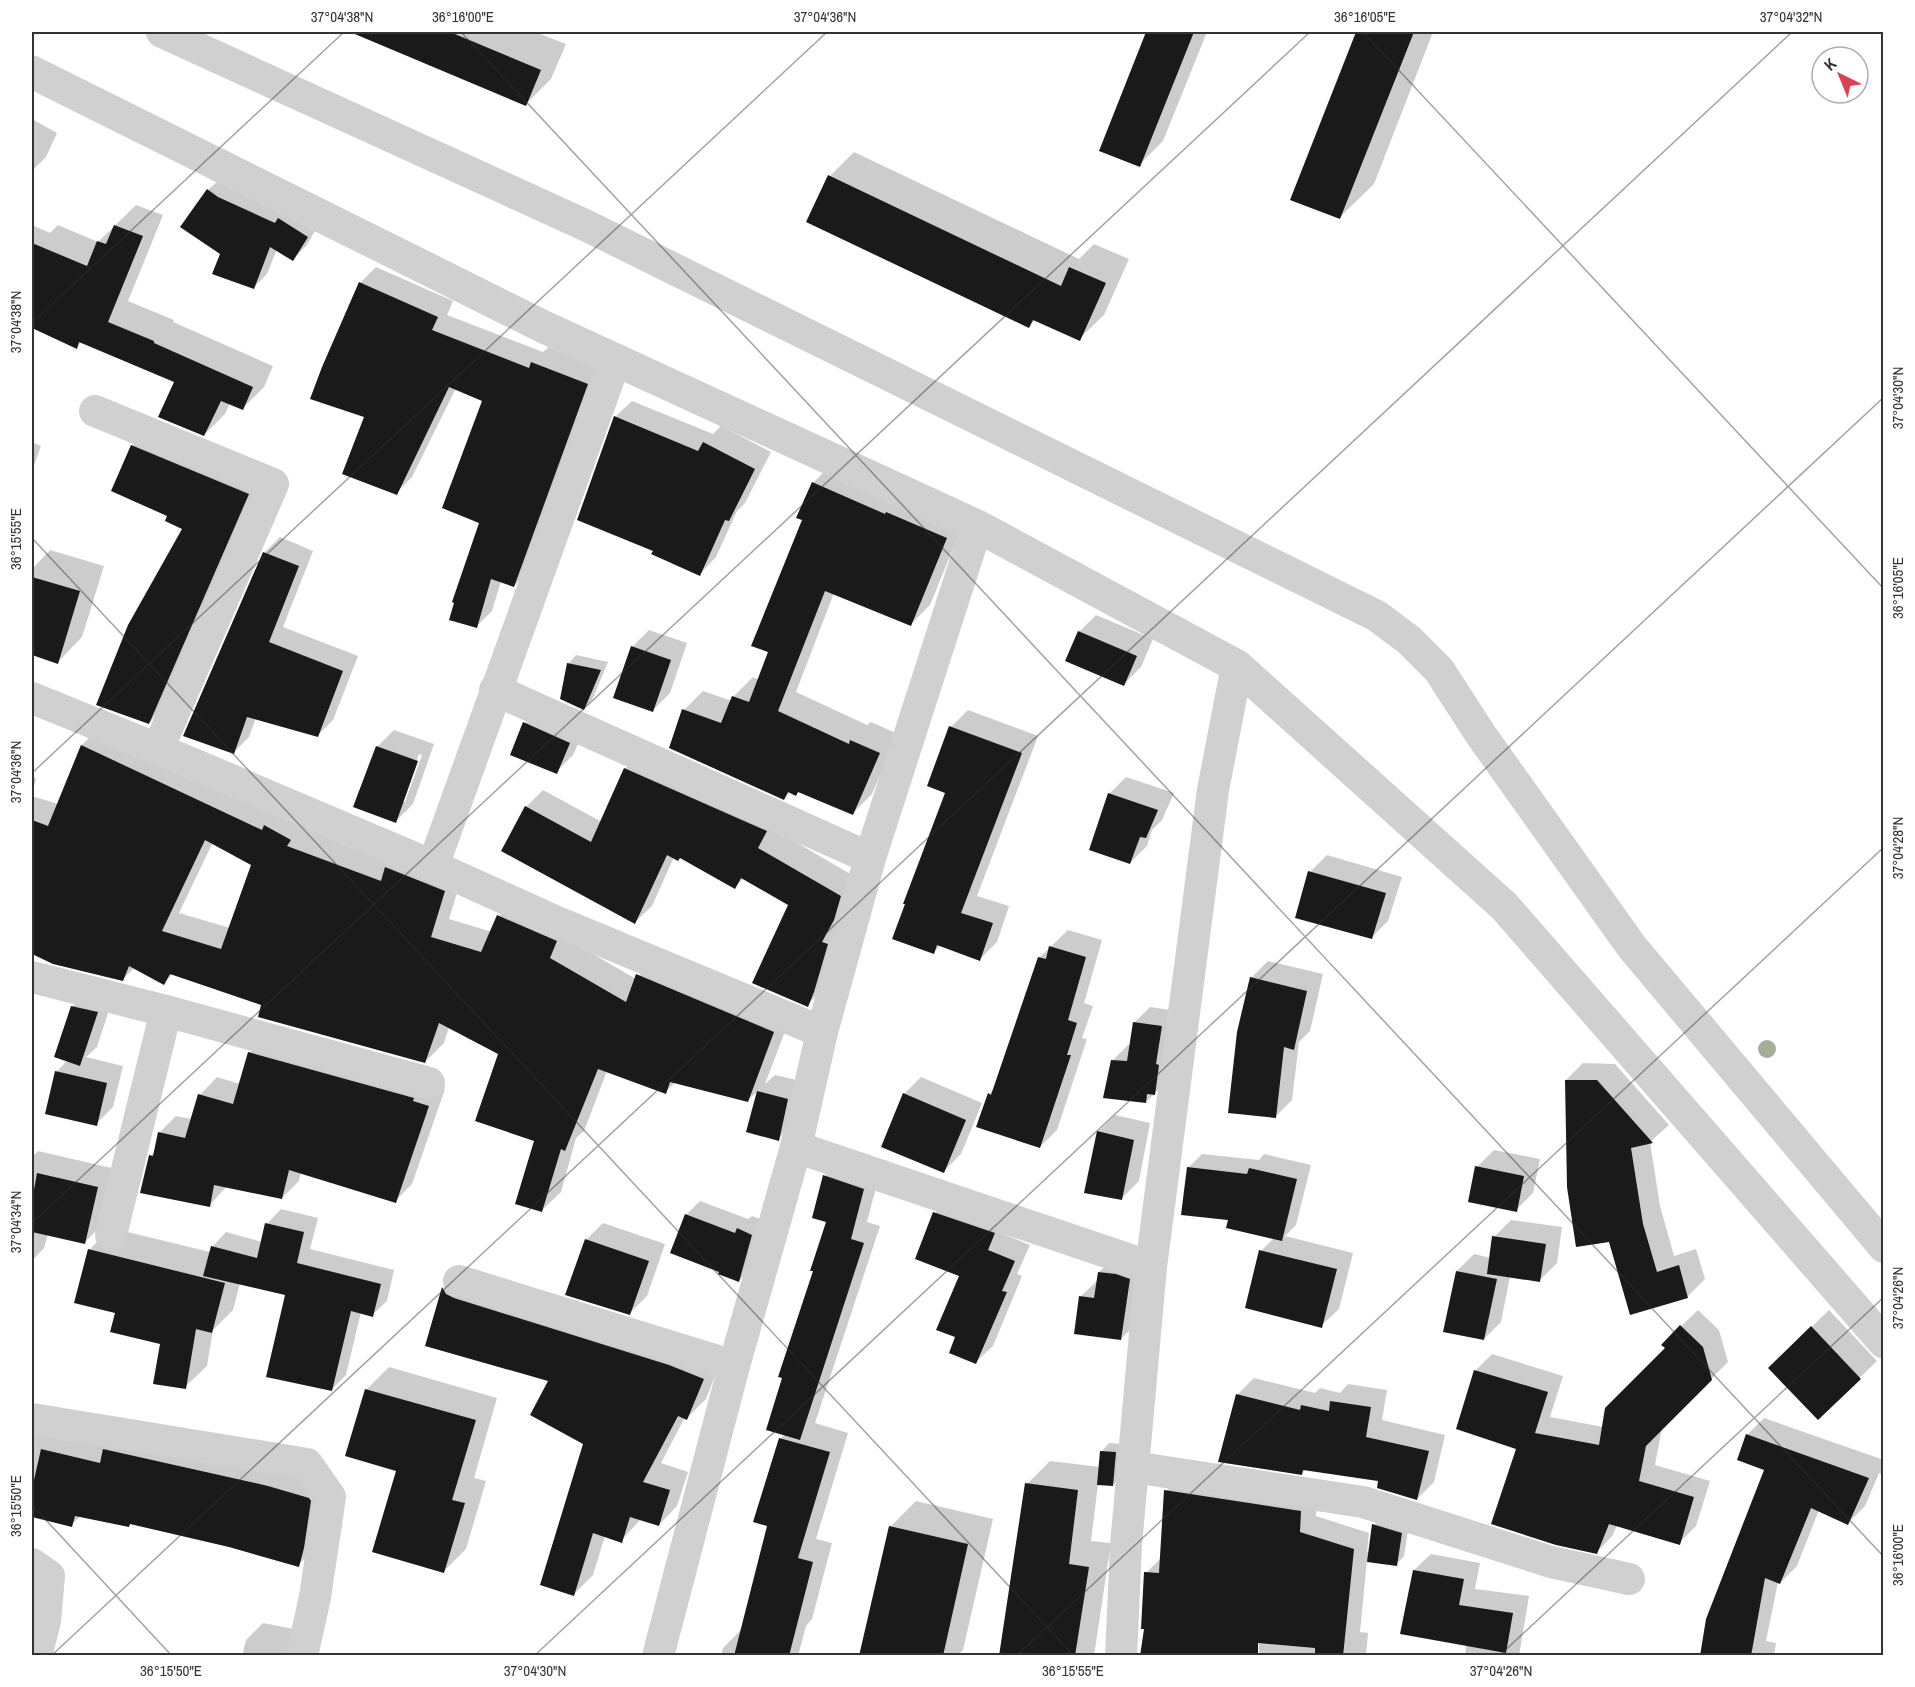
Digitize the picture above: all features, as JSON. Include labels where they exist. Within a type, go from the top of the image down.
[{"type":"street","points":[[162,32],[585,225],[1377,616],[1409,640],[1439,670],[1481,735],[1632,947],[1884,1247]]},
{"type":"street","points":[[32,72],[615,361],[977,526],[1237,666],[1504,906],[1884,1342]]},
{"type":"street","points":[[433,866],[615,361]]},
{"type":"street","points":[[95,411],[273,484],[158,749]]},
{"type":"street","points":[[658,1656],[734,1366],[796,1147],[822,1032],[870,858],[977,526]]},
{"type":"street","points":[[1121,1656],[1126,1545],[1151,1267],[1213,790],[1237,666]]},
{"type":"street","points":[[495,690],[870,858]]},
{"type":"street","points":[[32,698],[158,749],[433,866],[557,922],[822,1032]]},
{"type":"street","points":[[32,977],[429,1083]]},
{"type":"street","points":[[111,1235],[166,1011]]},
{"type":"street","points":[[796,1147],[1151,1267]]},
{"type":"street","points":[[459,1281],[734,1366]]},
{"type":"street","points":[[32,1419],[307,1464],[330,1497],[315,1596],[302,1656]]},
{"type":"street","points":[[1133,1467],[1363,1502],[1551,1563],[1629,1579]]},
{"type":"street","points":[[32,1564],[49,1576],[45,1621],[36,1656]]},
{"type":"building","points":[[350,32],[450,32],[541,70],[526,106]]},
{"type":"building","points":[[1146,32],[1194,32],[1140,167],[1099,151]]},
{"type":"building","points":[[1356,32],[1414,32],[1340,219],[1290,200]]},
{"type":"building","points":[[828,175],[1061,286],[1069,267],[1106,283],[1080,341],[1033,320],[1029,328],[806,222]]},
{"type":"building","points":[[207,189],[218,197],[275,223],[278,218],[308,237],[293,261],[270,247],[254,289],[212,274],[220,254],[180,227]]},
{"type":"building","points":[[114,225],[143,236],[108,322],[253,387],[243,410],[221,401],[204,436],[158,417],[174,382],[79,342],[77,349],[32,328],[32,243],[87,266],[97,241],[106,244]]},
{"type":"building","points":[[359,282],[438,317],[432,330],[529,368],[531,362],[588,384],[514,587],[491,579],[477,628],[449,620],[454,603],[452,602],[479,523],[442,508],[482,401],[449,387],[397,495],[342,474],[364,417],[310,399]]},
{"type":"building","points":[[614,416],[698,451],[703,442],[755,469],[729,521],[725,520],[700,576],[651,554],[653,551],[577,520]]},
{"type":"building","points":[[131,445],[249,494],[149,724],[96,705],[128,625],[182,529],[165,521],[167,516],[111,491]]},
{"type":"building","points":[[812,482],[947,538],[911,626],[825,591],[778,711],[849,744],[850,740],[880,753],[853,815],[798,792],[796,796],[788,792],[784,800],[669,748],[682,709],[721,723],[732,696],[749,702],[768,652],[751,646],[802,520],[796,518]]},
{"type":"building","points":[[263,552],[299,566],[269,642],[343,671],[318,737],[247,717],[234,754],[183,736]]},
{"type":"building","points":[[32,577],[80,591],[58,664],[32,655]]},
{"type":"building","points":[[1078,631],[1137,656],[1124,686],[1065,661]]},
{"type":"building","points":[[631,646],[671,660],[653,712],[613,698]]},
{"type":"building","points":[[567,663],[601,670],[584,710],[560,699]]},
{"type":"building","points":[[523,722],[570,743],[557,774],[510,755]]},
{"type":"building","points":[[949,726],[1022,753],[961,913],[993,923],[980,961],[937,945],[934,954],[892,939],[945,793],[927,786]]},
{"type":"building","points":[[81,745],[262,830],[264,825],[291,840],[287,846],[381,881],[385,867],[445,891],[431,937],[481,952],[497,915],[557,941],[550,958],[626,1002],[636,974],[774,1032],[748,1102],[670,1082],[666,1094],[598,1069],[565,1151],[561,1149],[542,1212],[515,1204],[534,1141],[475,1121],[498,1054],[439,1023],[425,1063],[258,1017],[261,1005],[170,974],[164,985],[129,966],[123,981],[53,964],[32,954],[32,820],[48,826]],"holes":[[[205,840],[251,865],[221,949],[162,931]]]},
{"type":"building","points":[[376,746],[418,761],[396,823],[353,807]]},
{"type":"building","points":[[624,768],[767,831],[758,848],[841,896],[834,920],[822,942],[828,944],[808,1007],[752,983],[788,905],[741,878],[735,889],[680,858],[678,861],[667,855],[635,924],[501,851],[525,806],[591,842]]},
{"type":"building","points":[[1108,793],[1158,810],[1146,838],[1140,837],[1130,864],[1089,850]]},
{"type":"building","points":[[1308,871],[1386,893],[1372,939],[1295,918]]},
{"type":"building","points":[[1049,946],[1086,957],[1068,1020],[1077,1023],[1067,1055],[1071,1055],[1040,1148],[976,1127],[988,1093],[991,1095],[1038,957],[1046,959]]},
{"type":"building","points":[[1250,977],[1307,991],[1294,1050],[1284,1047],[1276,1118],[1228,1113],[1237,1032]]},
{"type":"building","points":[[71,1006],[98,1012],[80,1066],[54,1057]]},
{"type":"building","points":[[1133,1022],[1162,1026],[1156,1064],[1159,1065],[1155,1095],[1147,1094],[1146,1103],[1103,1098],[1111,1060],[1127,1061]]},
{"type":"building","points":[[248,1052],[414,1098],[413,1101],[429,1106],[396,1203],[289,1170],[282,1199],[214,1185],[210,1207],[140,1193],[149,1155],[153,1156],[158,1132],[185,1138],[198,1094],[233,1104]]},
{"type":"building","points":[[55,1071],[107,1083],[97,1126],[45,1114]]},
{"type":"building","points":[[1565,1080],[1597,1080],[1653,1143],[1631,1148],[1643,1224],[1657,1272],[1679,1265],[1688,1298],[1630,1315],[1609,1242],[1576,1247],[1567,1187]]},
{"type":"building","points":[[757,1091],[788,1099],[779,1141],[746,1132]]},
{"type":"building","points":[[903,1093],[966,1120],[944,1173],[881,1147]]},
{"type":"building","points":[[1097,1131],[1134,1140],[1122,1200],[1084,1193]]},
{"type":"building","points":[[1475,1166],[1524,1176],[1517,1212],[1468,1202]]},
{"type":"building","points":[[1187,1167],[1247,1174],[1249,1168],[1297,1179],[1282,1241],[1226,1228],[1228,1220],[1181,1215]]},
{"type":"building","points":[[37,1173],[98,1187],[85,1244],[32,1232],[32,1201]]},
{"type":"building","points":[[823,1175],[864,1189],[851,1239],[864,1243],[800,1440],[766,1430],[782,1378],[778,1377],[813,1271],[810,1271],[826,1222],[812,1218]]},
{"type":"building","points":[[933,1212],[995,1233],[988,1250],[1015,1261],[1002,1291],[1007,1292],[976,1364],[949,1353],[955,1337],[936,1330],[959,1276],[915,1259]]},
{"type":"building","points":[[685,1214],[735,1233],[737,1228],[752,1235],[739,1282],[670,1253]]},
{"type":"building","points":[[265,1223],[304,1232],[297,1263],[381,1284],[373,1317],[351,1311],[332,1391],[266,1377],[285,1295],[203,1276],[211,1246],[257,1258]]},
{"type":"building","points":[[1492,1236],[1546,1244],[1540,1282],[1487,1274]]},
{"type":"building","points":[[585,1239],[649,1261],[630,1315],[565,1295]]},
{"type":"building","points":[[88,1249],[225,1283],[212,1333],[196,1329],[186,1389],[153,1384],[160,1344],[110,1332],[115,1313],[74,1303]]},
{"type":"building","points":[[1259,1250],[1337,1269],[1322,1328],[1245,1308]]},
{"type":"building","points":[[1456,1271],[1497,1279],[1484,1340],[1443,1332]]},
{"type":"building","points":[[1098,1272],[1116,1274],[1130,1279],[1121,1340],[1074,1334],[1079,1296],[1094,1298]]},
{"type":"building","points":[[442,1287],[446,1294],[454,1298],[669,1365],[704,1379],[687,1420],[678,1416],[643,1482],[670,1490],[659,1526],[630,1517],[622,1543],[593,1533],[574,1596],[540,1585],[583,1444],[530,1415],[548,1381],[425,1346]]},
{"type":"building","points":[[1680,1325],[1703,1347],[1712,1380],[1646,1446],[1639,1481],[1694,1497],[1680,1545],[1609,1524],[1597,1554],[1556,1545],[1491,1524],[1516,1449],[1456,1429],[1474,1370],[1548,1392],[1535,1433],[1599,1445],[1605,1408],[1665,1348],[1661,1345]]},
{"type":"building","points":[[1811,1326],[1861,1379],[1818,1420],[1768,1368]]},
{"type":"building","points":[[365,1389],[476,1420],[452,1500],[465,1503],[444,1573],[372,1552],[396,1471],[345,1456]]},
{"type":"building","points":[[1236,1394],[1300,1410],[1301,1405],[1329,1411],[1330,1401],[1371,1407],[1366,1437],[1429,1451],[1417,1500],[1377,1488],[1378,1481],[1303,1470],[1302,1475],[1218,1462]]},
{"type":"building","points":[[1746,1434],[1869,1478],[1848,1525],[1811,1508],[1780,1584],[1765,1578],[1751,1656],[1700,1656],[1706,1619],[1764,1470],[1737,1460]]},
{"type":"building","points":[[779,1438],[830,1452],[798,1558],[813,1562],[789,1656],[734,1656],[767,1526],[753,1522]]},
{"type":"building","points":[[41,1449],[100,1463],[103,1449],[268,1486],[309,1498],[311,1501],[299,1567],[229,1547],[130,1524],[129,1527],[75,1516],[72,1527],[32,1517],[32,1489]]},
{"type":"building","points":[[1100,1451],[1116,1452],[1113,1486],[1097,1485]]},
{"type":"building","points":[[1025,1483],[1078,1490],[1069,1564],[1089,1567],[1075,1656],[999,1656]]},
{"type":"building","points":[[1164,1490],[1301,1511],[1300,1532],[1354,1549],[1343,1656],[1315,1656],[1315,1648],[1258,1643],[1258,1656],[1140,1656],[1144,1629],[1141,1629],[1144,1572],[1159,1573]]},
{"type":"building","points":[[1372,1524],[1402,1533],[1397,1566],[1367,1562]]},
{"type":"building","points":[[889,1526],[968,1544],[943,1656],[859,1656]]},
{"type":"building","points":[[1413,1570],[1464,1579],[1459,1605],[1513,1613],[1506,1653],[1400,1634]]}]
